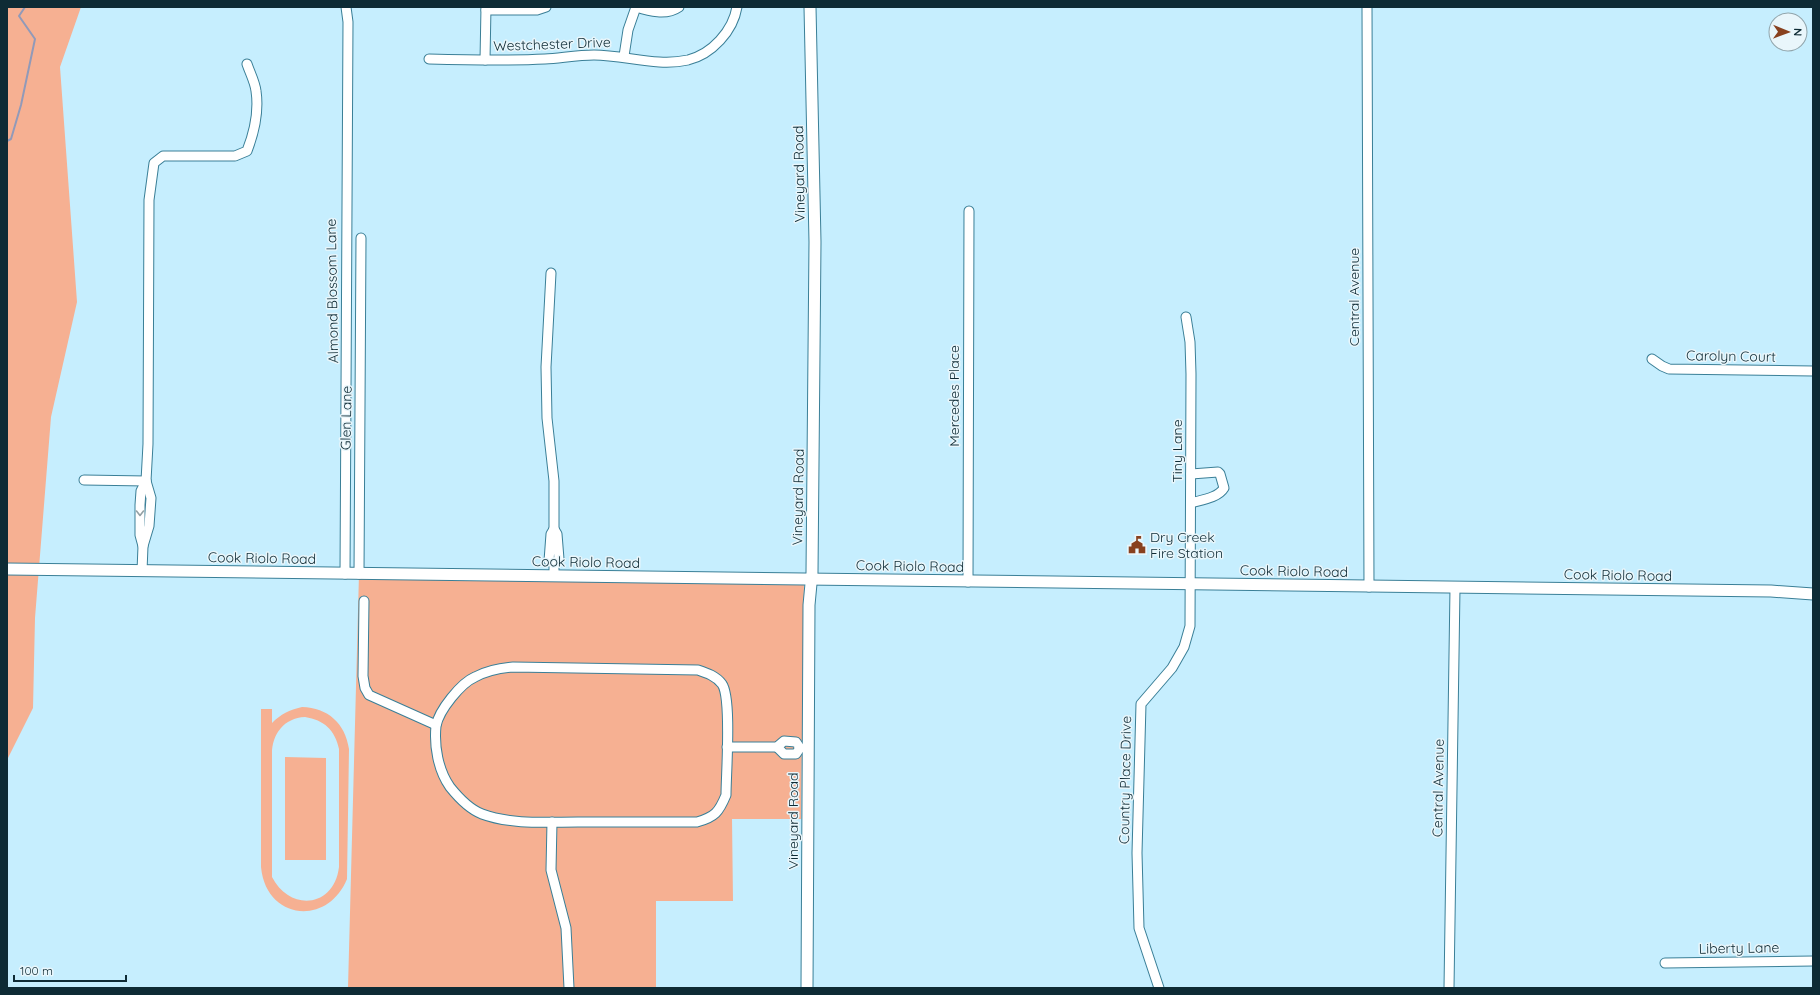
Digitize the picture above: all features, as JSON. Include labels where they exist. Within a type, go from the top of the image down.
[{"type":"street","name":"Almond Blossom Lane","points":[[345,574],[348,338],[346,225],[348,22],[346,7]]},
{"type":"street","points":[[485,60],[486,8],[537,10],[546,7]]},
{"type":"street","points":[[624,56],[628,30],[636,7],[657,12],[669,12],[679,7]]},
{"type":"street","name":"Westchester Drive","points":[[429,59],[546,59],[592,55],[624,56],[671,62],[688,60],[704,53],[716,44],[728,30],[736,15],[737,7]]},
{"type":"street","name":"Vineyard Road","points":[[807,988],[804,748],[811,580],[815,242],[810,7]]},
{"type":"street","name":"Central Avenue","points":[[1367,7],[1369,587]]},
{"type":"street","points":[[142,571],[143,546],[140,535],[140,505],[141,491],[146,481],[148,444],[149,200],[154,163],[164,156],[235,156],[247,151],[252,138],[256,114],[256,90],[247,64]]},
{"type":"street","name":"Mercedes Place","points":[[968,582],[969,211]]},
{"type":"street","name":"Glen Lane","points":[[359,574],[361,238]]},
{"type":"street","points":[[551,273],[546,367],[547,418],[554,481],[554,529],[558,534],[554,546],[559,559],[554,564],[554,576]]},
{"type":"street","name":"Tiny Lane","points":[[1186,317],[1190,342],[1191,374],[1190,585]]},
{"type":"street","name":"Carolyn Court","points":[[1652,359],[1669,369],[1813,371]]},
{"type":"street","points":[[1191,474],[1218,472],[1224,488],[1220,493],[1191,503]]},
{"type":"street","points":[[84,480],[146,481]]},
{"type":"street","name":"Cook Riolo Road","points":[[7,569],[1771,592],[1813,594]]},
{"type":"street","name":"Country Place Drive","points":[[1159,988],[1139,928],[1137,853],[1141,704],[1172,668],[1184,647],[1190,626],[1190,585]]},
{"type":"street","name":"Central Avenue","points":[[1449,988],[1455,588]]},
{"type":"street","points":[[364,601],[363,676],[368,695],[436,725]]},
{"type":"street","points":[[513,667],[698,670],[712,675],[722,684],[728,701],[726,795],[720,809],[710,818],[697,822],[552,822],[503,820],[480,813],[458,797],[444,778],[436,754],[436,725],[443,710],[456,692],[473,677],[494,669],[513,667]]},
{"type":"street","points":[[727,747],[776,747],[784,754],[796,754],[804,748]]},
{"type":"street","points":[[552,822],[551,870],[566,928],[569,988]]},
{"type":"street","name":"Liberty Lane","points":[[1665,963],[1813,961]]},
{"type":"shaded area","points":[[7,7],[81,7],[60,67],[77,302],[51,417],[35,618],[33,708],[7,760]]},
{"type":"shaded area","points":[[359,574],[804,580],[801,819],[732,819],[733,901],[656,901],[656,988],[348,988]]},
{"type":"shaded area","points":[[302,707],[320,710],[334,719],[344,732],[347,740],[349,749],[347,879],[338,894],[326,905],[312,910],[298,911],[285,907],[274,898],[265,885],[261,867],[261,709],[272,709],[272,723],[289,711]],"holes":[[[298,718],[312,718],[328,727],[335,736],[339,749],[339,867],[335,881],[329,891],[320,897],[310,900],[300,900],[289,896],[280,888],[272,877],[272,754],[274,740],[285,724]]]},
{"type":"shaded area","points":[[285,757],[326,758],[326,860],[285,860]]},
{"type":"waterway","points":[[7,141],[11,139],[21,105],[35,39],[19,16],[25,7]]},
{"type":"place","name":"Dry Creek Fire Station","points":[[1137,545]]}]
